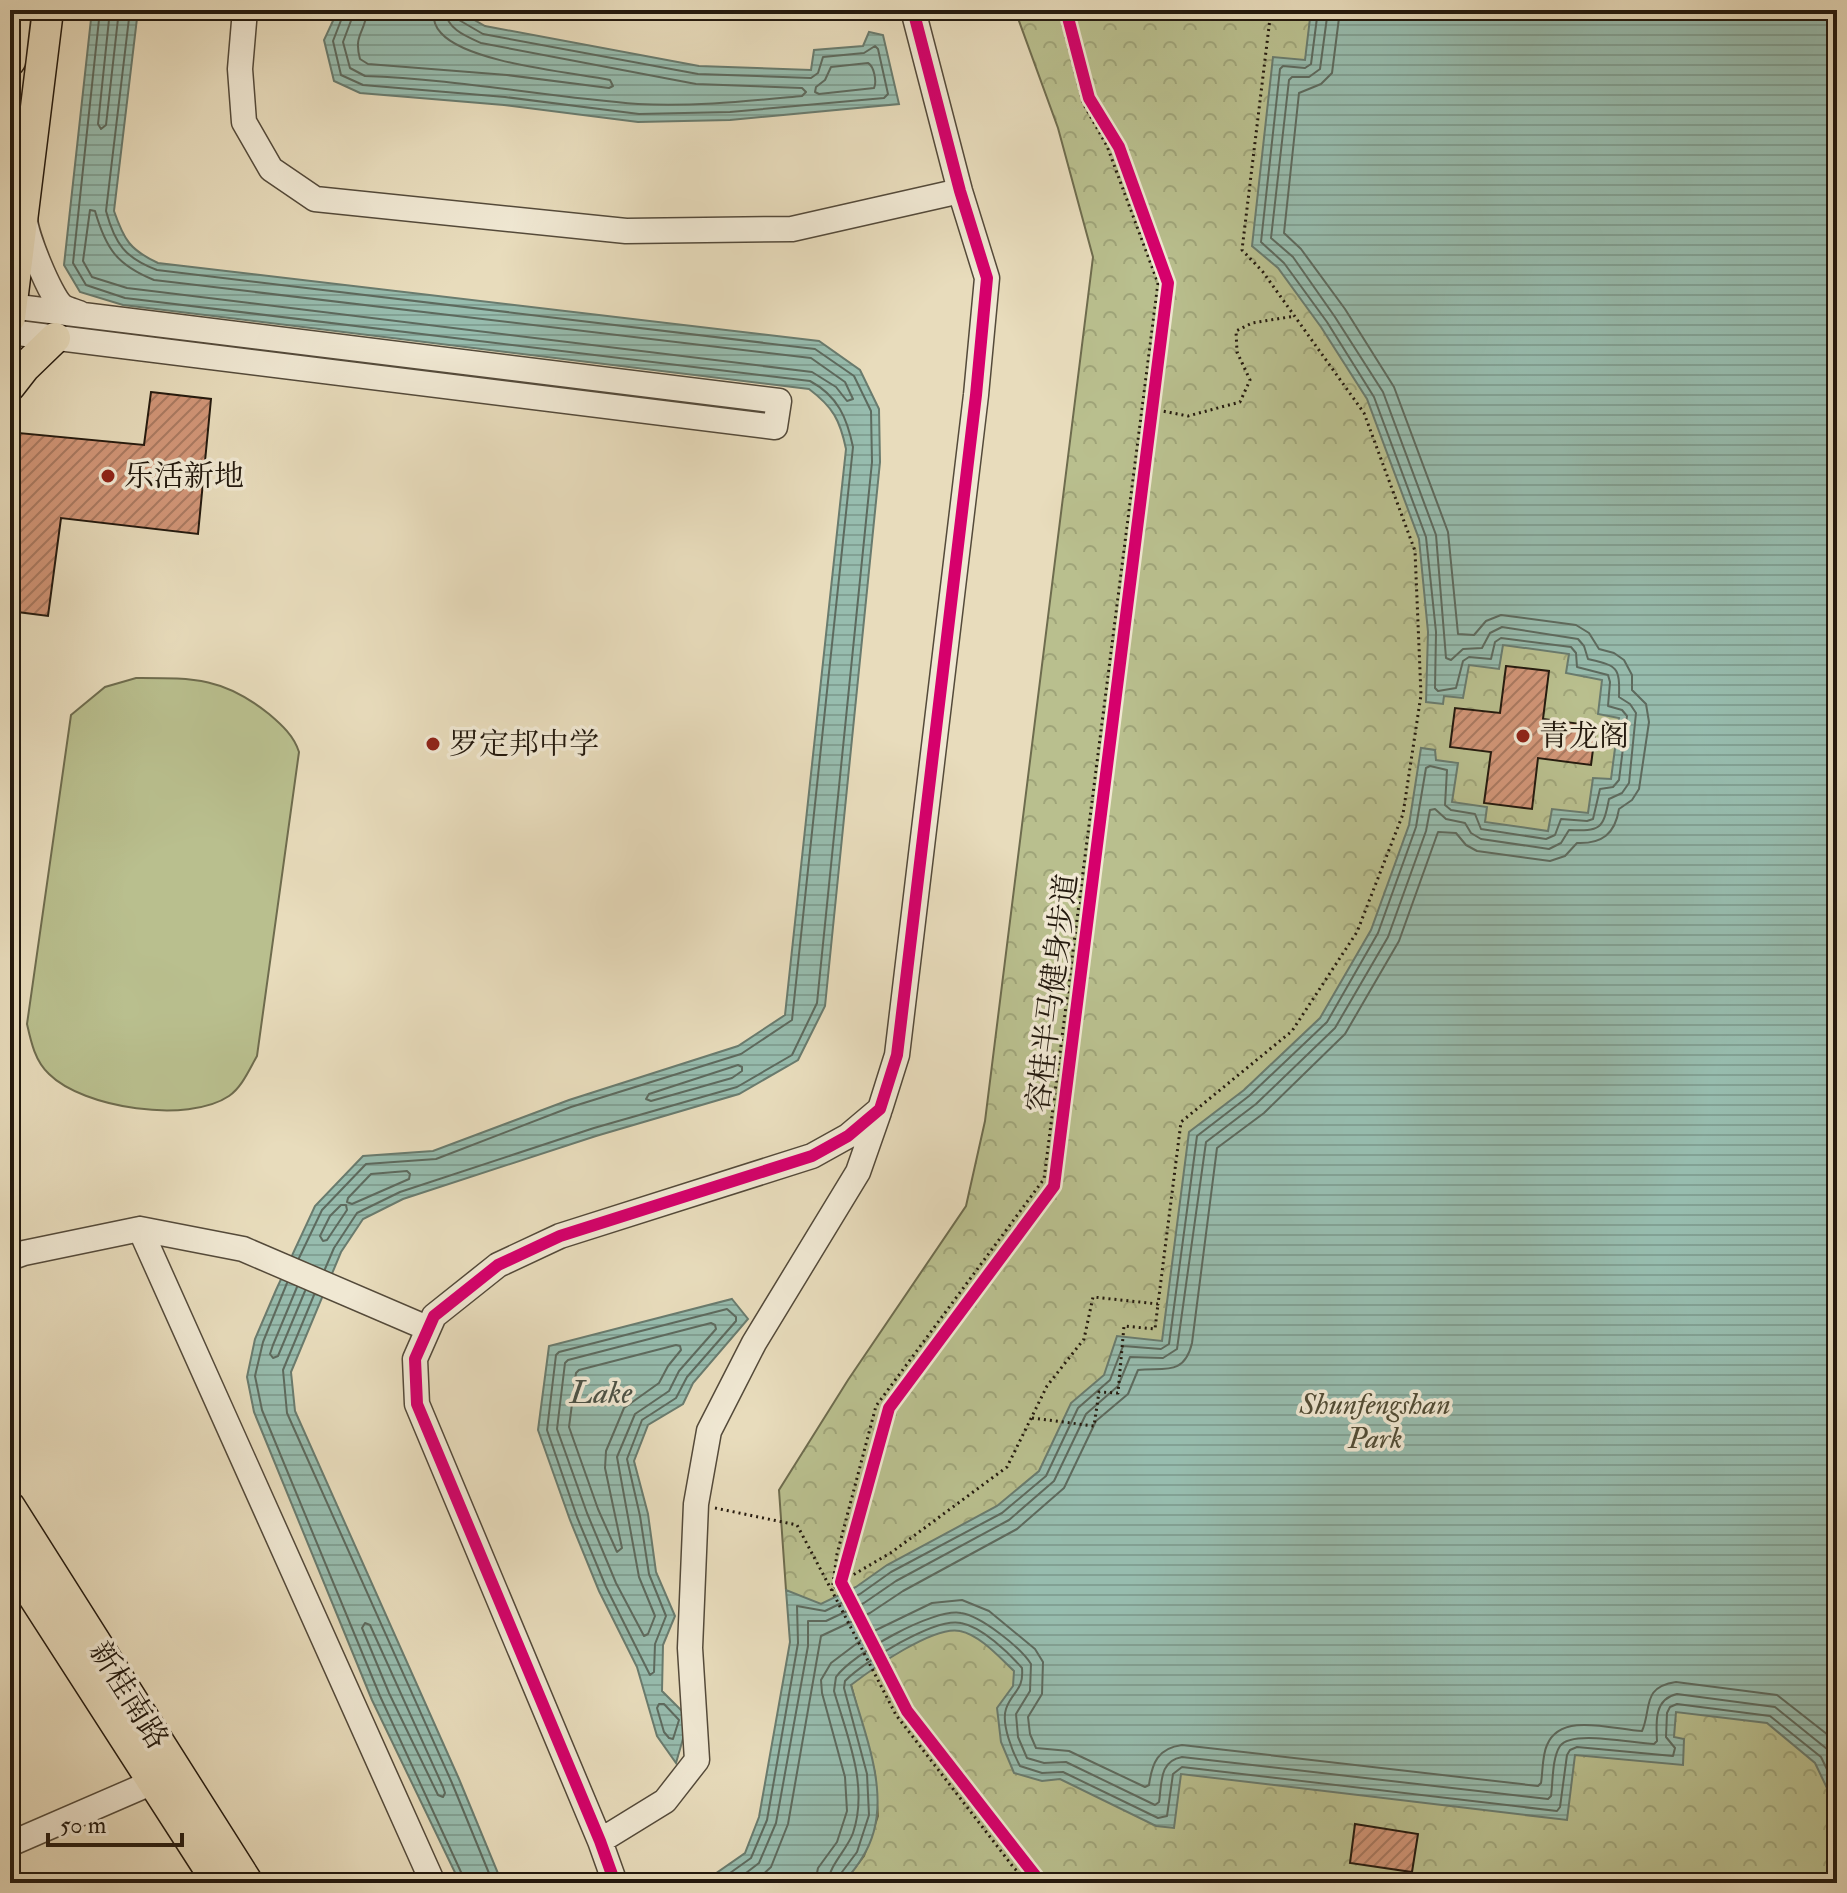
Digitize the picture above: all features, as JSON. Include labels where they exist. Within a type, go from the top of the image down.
[{"type":"main road","points":[[10,61],[16,10]]},
{"type":"main road","points":[[10,315],[48,10]]},
{"type":"main road","points":[[10,386],[55,338]]},
{"type":"main road","name":"新桂南路","points":[[10,1507],[248,1883]]},
{"type":"main road","points":[[10,1560],[218,1883]]},
{"type":"street","points":[[245,10],[240,69],[244,122],[271,169],[315,199],[626,231],[792,229],[960,191]]},
{"type":"street","points":[[600,1841],[665,1801],[697,1760],[690,1648],[696,1504],[709,1431],[754,1343],[858,1172],[897,1055],[987,278],[960,191],[913,10]]},
{"type":"street","points":[[27,182],[25,228],[45,277],[61,305],[81,314]]},
{"type":"street","points":[[81,314],[779,401],[775,427],[55,338],[10,315],[81,314]]},
{"type":"street","points":[[615,1883],[417,1404],[415,1359],[434,1316],[498,1265],[560,1236],[812,1156],[848,1136],[880,1109]]},
{"type":"street","points":[[10,1258],[140,1229],[243,1249],[427,1328]]},
{"type":"street","points":[[140,1229],[433,1883]]},
{"type":"street","points":[[10,1844],[153,1782]]},
{"type":"path","points":[[1029,1883],[1014,1868],[905,1727],[887,1696],[836,1587],[837,1554],[876,1406],[1044,1179],[1158,283],[1107,146],[1083,103],[1059,10]]},
{"type":"path","points":[[1031,1418],[1094,1426],[1099,1392],[1118,1393],[1124,1326],[1155,1329],[1181,1122],[1292,1031],[1357,932],[1403,814],[1421,695],[1415,551],[1364,413],[1263,272],[1242,250],[1271,10]]},
{"type":"path","points":[[1152,409],[1188,416],[1240,402],[1250,380],[1237,352],[1236,331],[1252,323],[1295,316]]},
{"type":"path","points":[[836,1587],[892,1552],[1007,1467],[1047,1386],[1084,1339],[1093,1297],[1158,1304]]},
{"type":"path","points":[[696,1504],[797,1525],[907,1711],[1041,1883]]},
{"type":"green space","name":"Shunfengshan Park","points":[[1015,10],[1837,10],[1837,1883],[843,1883],[864,1856],[878,1816],[875,1773],[851,1685],[786,1590],[779,1490],[848,1380],[966,1206],[985,1121],[1093,257],[1058,128]]},
{"type":"green space","points":[[136,678],[174,678],[222,686],[269,714],[291,736],[299,752],[257,1056],[229,1096],[188,1109],[136,1108],[86,1096],[65,1086],[40,1063],[27,1024],[71,715],[105,687]]},
{"type":"water","points":[[92,10],[138,10],[114,211],[129,243],[148,258],[158,263],[819,341],[860,370],[879,409],[880,462],[825,1006],[798,1060],[739,1094],[596,1136],[403,1199],[363,1219],[341,1252],[291,1372],[295,1411],[502,1883],[460,1883],[372,1700],[254,1412],[247,1377],[255,1339],[315,1206],[363,1156],[433,1151],[569,1100],[738,1046],[785,1015],[846,449],[834,415],[809,389],[123,305],[80,292],[64,265]]},
{"type":"water","points":[[338,10],[457,10],[485,26],[699,66],[811,70],[814,50],[863,46],[869,32],[883,35],[899,104],[730,120],[638,122],[504,105],[360,93],[334,81],[324,40]]},
{"type":"water","name":"Shunfengshan Park","points":[[1311,10],[1837,10],[1837,1809],[1815,1763],[1767,1723],[1676,1712],[1674,1737],[1684,1739],[1683,1765],[1575,1755],[1567,1820],[1181,1774],[1174,1828],[1156,1826],[1060,1779],[1042,1781],[1014,1773],[1001,1742],[997,1708],[1013,1686],[1014,1671],[975,1637],[960,1631],[949,1631],[920,1641],[851,1685],[875,1772],[877,1817],[872,1838],[862,1858],[843,1883],[702,1883],[745,1853],[759,1817],[790,1642],[786,1590],[821,1604],[997,1506],[1039,1471],[1071,1403],[1104,1375],[1117,1336],[1162,1341],[1189,1132],[1244,1090],[1320,1018],[1371,930],[1409,825],[1421,748],[1435,750],[1436,760],[1458,763],[1452,802],[1487,807],[1485,822],[1548,831],[1552,809],[1588,813],[1593,778],[1611,779],[1619,718],[1598,714],[1602,680],[1566,673],[1569,654],[1503,645],[1499,669],[1469,665],[1463,698],[1444,696],[1443,704],[1426,702],[1428,632],[1419,539],[1367,399],[1321,327],[1278,268],[1252,246],[1273,57],[1305,60]]},
{"type":"water","name":"Lake","points":[[732,1299],[748,1319],[693,1383],[683,1404],[648,1425],[634,1461],[648,1514],[656,1572],[675,1616],[663,1645],[662,1691],[689,1718],[676,1763],[657,1736],[637,1667],[599,1591],[538,1430],[549,1346]]},
{"type":"building","name":"乐活新地","points":[[151,392],[211,399],[198,534],[61,518],[48,616],[10,611],[10,506],[19,433],[144,445]]},
{"type":"building","name":"青龙阁","points":[[1506,666],[1549,671],[1543,719],[1596,726],[1591,765],[1538,758],[1532,809],[1484,803],[1491,752],[1450,747],[1455,708],[1500,713]]},
{"type":"building","points":[[1355,1824],[1418,1834],[1412,1872],[1350,1863]]},
{"type":"cycle path","points":[[615,1883],[417,1404],[415,1359],[434,1316],[498,1265],[560,1236],[812,1156],[848,1136],[880,1109],[897,1055],[976,395],[987,278],[960,191],[913,10]]},
{"type":"cycle path","name":"容桂半马健身步道","points":[[1041,1883],[907,1711],[841,1582],[889,1408],[1054,1186],[1168,283],[1119,147],[1089,98],[1066,10]]},
{"type":"place","name":"乐活新地","points":[[108,476]]},
{"type":"place","name":"青龙阁","points":[[1523,736]]},
{"type":"place","name":"罗定邦中学","points":[[433,744]]}]
